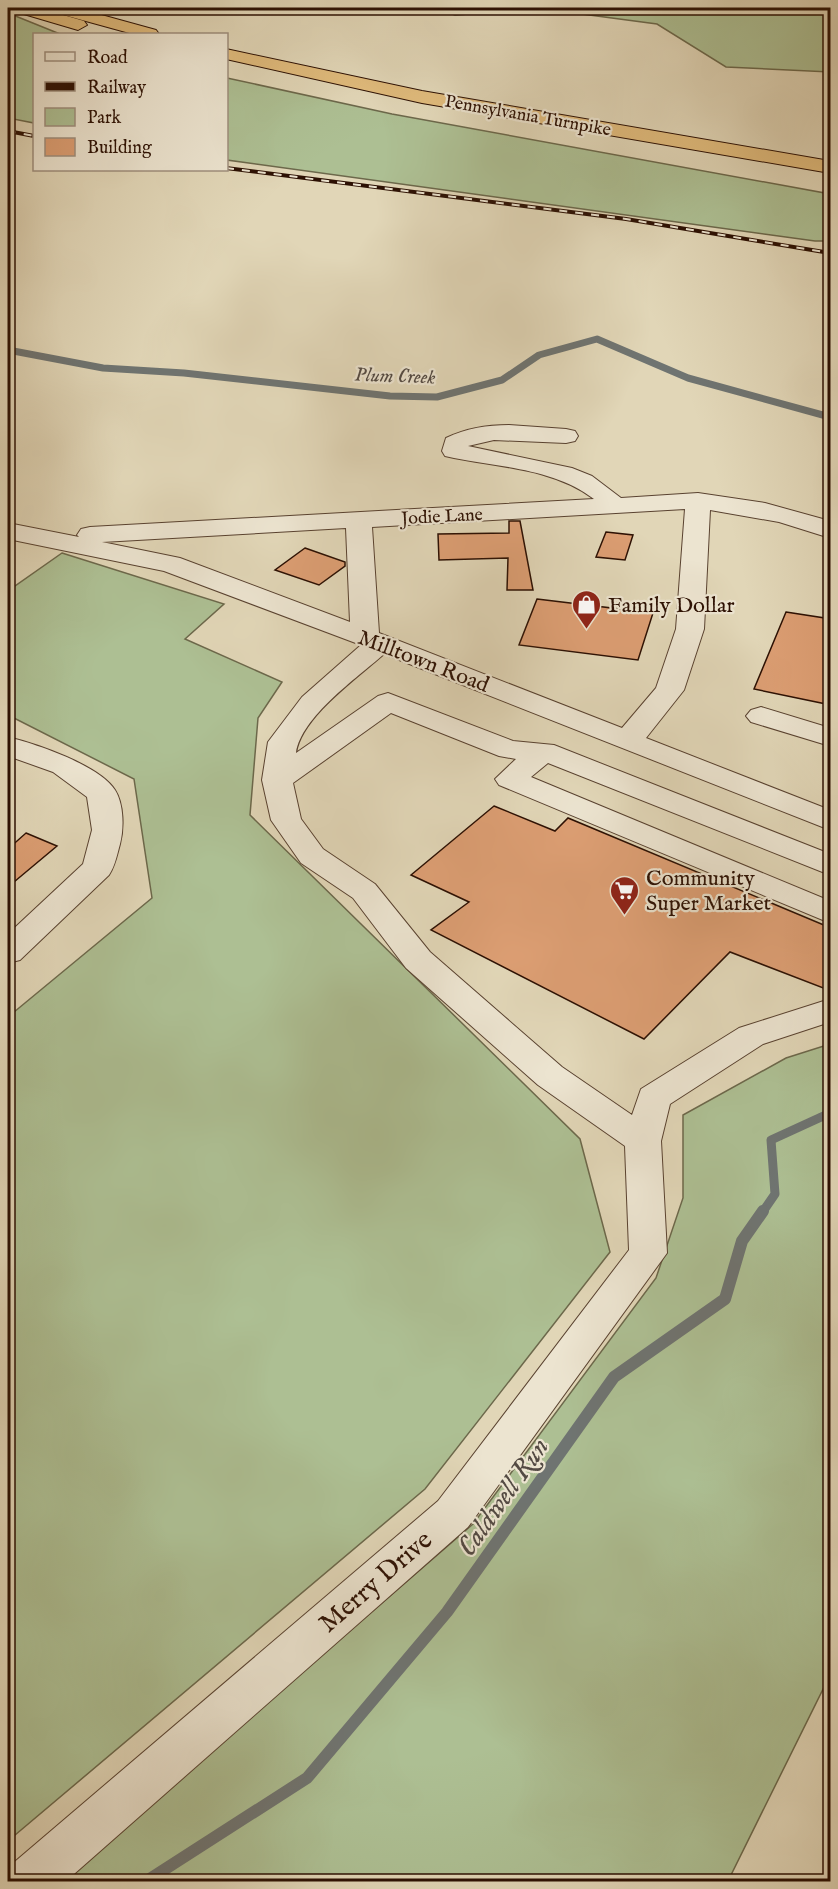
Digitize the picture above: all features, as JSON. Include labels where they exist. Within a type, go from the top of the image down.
[{"type":"highway","points":[[23,8],[105,33]]},
{"type":"highway","points":[[59,8],[146,33]]},
{"type":"highway","name":"Pennsylvania Turnpike","points":[[228,54],[422,97],[831,167]]},
{"type":"highway","name":"Pennsylvania Turnpike","points":[[228,66],[452,113],[831,178]]},
{"type":"street","points":[[566,436],[495,434],[466,436],[455,443],[454,451],[561,472],[585,481],[605,494],[615,506]]},
{"type":"street","points":[[628,740],[670,690],[690,629],[698,501]]},
{"type":"street","name":"Jodie Lane","points":[[49,537],[698,501],[765,509],[798,517],[831,530]]},
{"type":"street","points":[[359,520],[372,640],[312,703],[283,741],[278,780],[286,820],[312,856],[364,891],[418,960],[550,1076],[643,1141]]},
{"type":"street","name":"Milltown Road","points":[[8,531],[49,537],[171,564],[372,640],[830,821]]},
{"type":"street","points":[[278,780],[388,702],[509,750],[544,751],[831,865]]},
{"type":"street","points":[[761,716],[831,737]]},
{"type":"street","points":[[544,751],[510,779],[831,913]]},
{"type":"street","points":[[8,952],[98,868],[108,830],[102,793],[64,766],[12,753]]},
{"type":"street","points":[[801,852],[830,821]]},
{"type":"street","name":"Merry Drive","points":[[28,1881],[453,1514],[648,1253],[643,1141],[654,1098],[751,1036],[831,1010]]},
{"type":"green space","points":[[433,8],[830,8],[830,72],[726,67],[657,24],[544,9],[455,15]]},
{"type":"green space","points":[[8,13],[58,33],[33,33],[33,123],[8,118]]},
{"type":"green space","points":[[228,78],[392,114],[830,194],[830,241],[815,241],[228,160]]},
{"type":"green space","points":[[62,553],[224,604],[185,639],[282,682],[258,718],[250,815],[580,1139],[610,1252],[425,1489],[8,1841],[8,1017],[152,898],[134,779],[8,715],[8,591]]},
{"type":"green space","points":[[830,1044],[830,1675],[728,1881],[60,1882],[473,1524],[656,1278],[683,1198],[683,1115],[786,1058]]},
{"type":"building","points":[[509,521],[520,521],[533,590],[507,590],[508,558],[439,560],[438,534],[509,533]]},
{"type":"building","points":[[606,532],[633,535],[625,560],[596,557]]},
{"type":"building","points":[[305,548],[345,562],[345,566],[319,585],[275,570]]},
{"type":"building","name":"Family Dollar","points":[[537,599],[653,613],[638,660],[519,645]]},
{"type":"building","points":[[786,612],[831,619],[831,705],[754,689]]},
{"type":"building","name":"Community Super Market","points":[[494,806],[555,831],[568,818],[831,928],[831,991],[730,952],[644,1039],[431,930],[469,902],[411,875]]},
{"type":"building","points":[[26,833],[57,846],[8,887],[8,849]]},
{"type":"waterway","name":"Plum Creek","points":[[8,350],[103,368],[184,373],[390,396],[437,397],[502,380],[539,355],[597,339],[688,378],[830,417]]},
{"type":"waterway","name":"Caldwell Run","points":[[762,1213],[775,1194],[771,1140],[830,1113]]},
{"type":"waterway","name":"Caldwell Run","points":[[145,1882],[307,1778],[447,1612],[614,1377],[725,1299],[742,1241],[763,1211]]},
{"type":"railway","points":[[8,131],[33,136]]},
{"type":"railway","points":[[228,168],[626,219],[830,253]]},
{"type":"place","name":"Family Dollar","points":[[587,630]]},
{"type":"place","name":"Community Super Market","points":[[625,916]]}]
